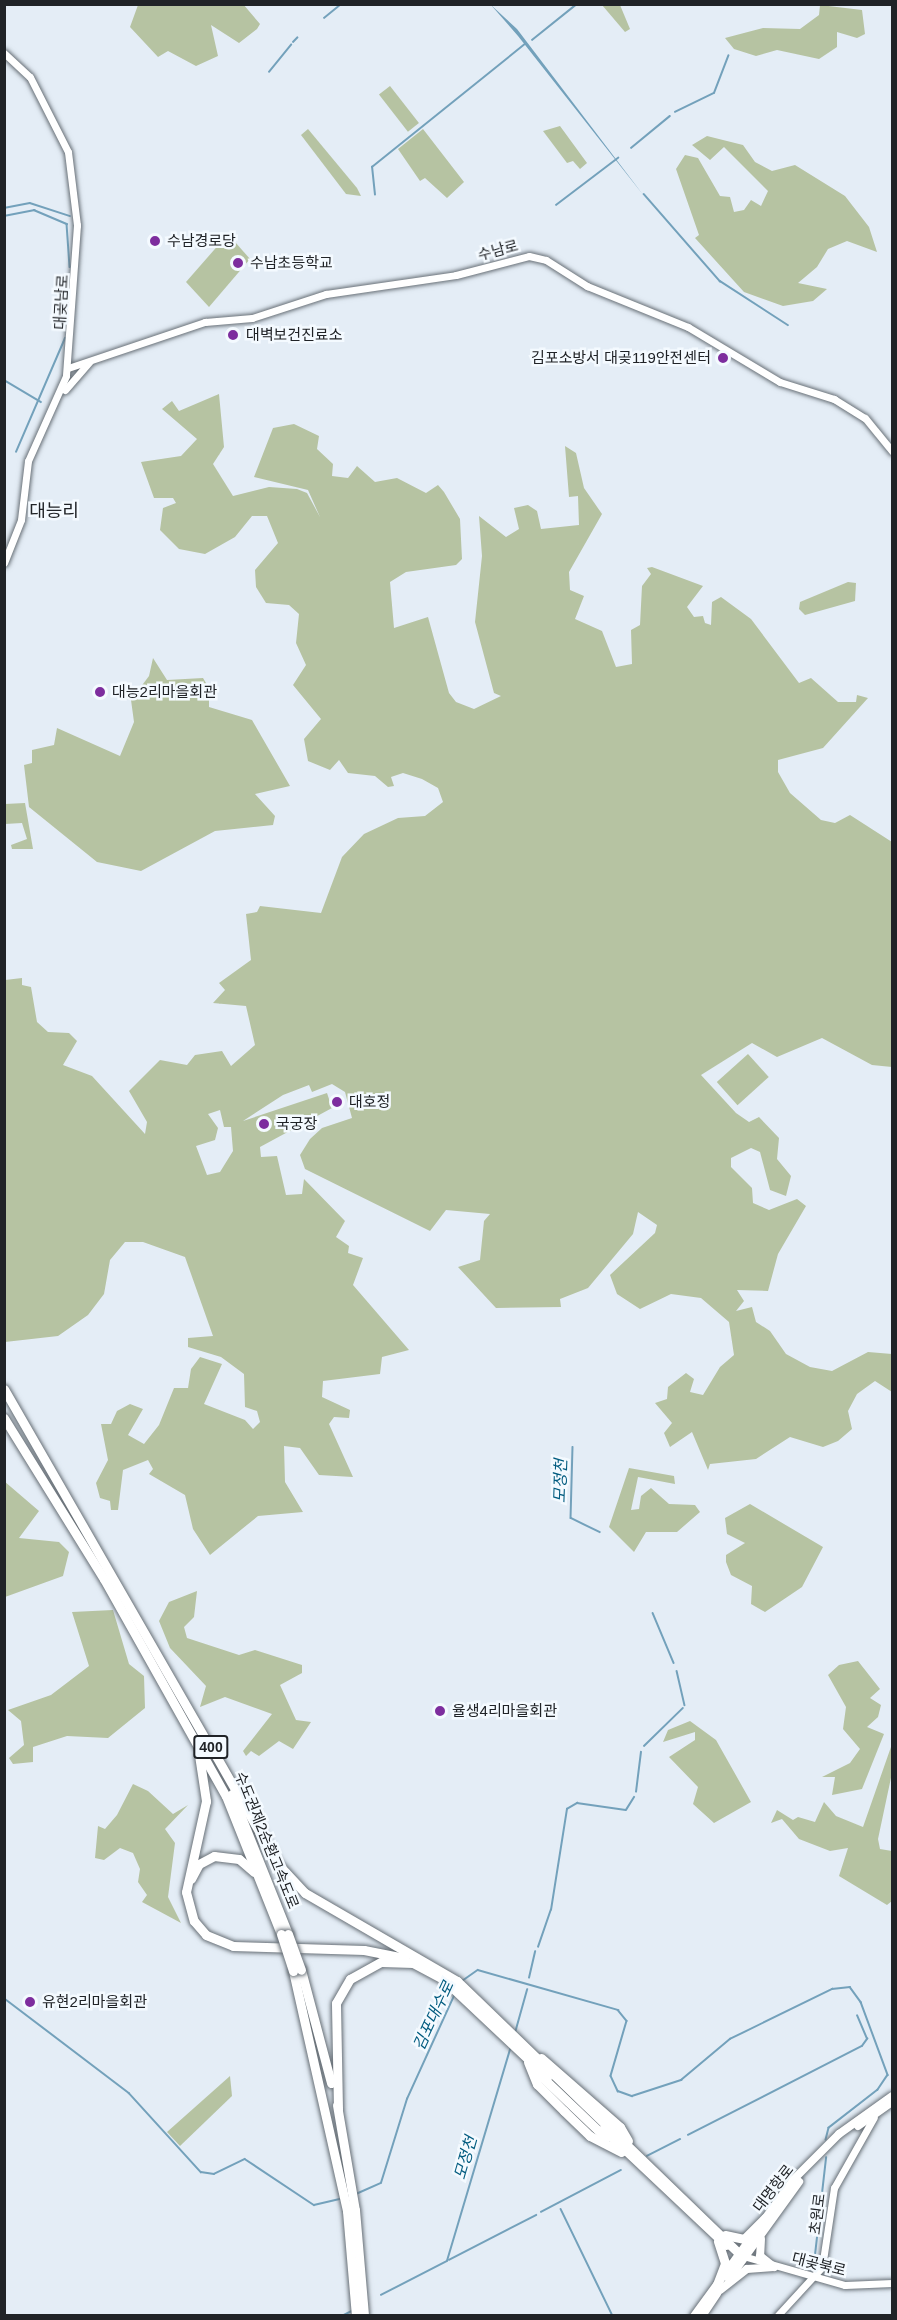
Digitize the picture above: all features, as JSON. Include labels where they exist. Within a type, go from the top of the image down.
[{"type":"highway","name":"수도권제2순환고속도로","points":[[4,1389],[96,1558]]},
{"type":"highway","name":"수도권제2순환고속도로","points":[[4,1418],[96,1558],[212,1749],[297,1970],[338,2109],[347,2189]]},
{"type":"highway","name":"수도권제2순환고속도로","points":[[107,1576],[226,1796],[284,1934]]},
{"type":"highway","points":[[189,1728],[206,1779],[202,1833],[186,1881],[187,1902],[199,1928],[233,1946],[378,1952],[416,1961]]},
{"type":"highway","points":[[212,1749],[289,1877],[336,1915],[455,1984],[717,2235],[743,2256]]},
{"type":"highway","points":[[267,1898],[258,1876],[232,1857],[206,1859],[190,1880],[200,1920],[231,1941],[374,1947],[416,1961]]},
{"type":"highway","points":[[338,2109],[332,2028],[339,1994],[355,1975],[375,1964],[416,1961]]},
{"type":"highway","name":"수도권제2순환고속도로","points":[[297,1970],[347,2189],[364,2316]]},
{"type":"highway","points":[[506,2032],[525,2046],[529,2057]]},
{"type":"highway","points":[[529,2057],[555,2066],[620,2127],[631,2153]]},
{"type":"highway","points":[[717,2235],[744,2238],[765,2218]]},
{"type":"highway","points":[[717,2235],[725,2263],[718,2288]]},
{"type":"highway","name":"수도권제2순환고속도로","points":[[356,2316],[360,2293]]},
{"type":"main road","name":"대명항로","points":[[743,2256],[765,2218],[810,2162],[892,2096]]},
{"type":"main road","name":"대명항로","points":[[694,2316],[762,2235],[805,2175],[892,2102]]},
{"type":"main road","points":[[762,2235],[760,2256],[774,2267]]},
{"type":"main road","points":[[718,2288],[747,2269],[774,2267]]},
{"type":"main road","name":"대명항로","points":[[702,2316],[718,2288]]},
{"type":"street","name":"대곶남로","points":[[4,53],[30,77],[72,161],[77,225],[68,368],[58,400],[27,461],[21,520],[4,563]]},
{"type":"street","name":"수남로","points":[[68,368],[205,322],[252,318],[326,294],[456,275],[529,256],[546,260],[586,286],[695,330],[780,382],[834,399],[865,418],[892,451]]},
{"type":"street","points":[[58,400],[87,361],[70,350]]},
{"type":"street","name":"초원로","points":[[777,2316],[815,2277],[826,2252],[834,2188],[861,2129]]},
{"type":"street","name":"대곶북로","points":[[743,2256],[774,2267],[857,2286],[892,2283]]},
{"type":"green space","points":[[243,4],[260,24],[257,29],[239,43],[211,25],[218,56],[196,66],[168,51],[158,57],[130,27],[138,5]]},
{"type":"green space","points":[[602,5],[620,5],[630,29],[625,32]]},
{"type":"green space","points":[[820,5],[862,10],[865,34],[857,38],[837,32],[837,47],[819,59],[777,50],[756,56],[734,49],[725,38],[763,28],[800,29],[819,15]]},
{"type":"green space","points":[[390,86],[419,123],[408,132],[379,95]]},
{"type":"green space","points":[[560,126],[587,163],[580,169],[573,161],[567,163],[543,131]]},
{"type":"green space","points":[[308,129],[357,188],[361,196],[346,194],[301,135]]},
{"type":"green space","points":[[423,129],[464,182],[447,198],[425,178],[420,181],[398,149]]},
{"type":"green space","points":[[707,136],[743,145],[755,162],[772,171],[795,165],[845,196],[869,227],[877,252],[847,241],[828,249],[817,267],[798,283],[827,289],[813,301],[783,306],[744,292],[695,238],[699,235],[676,169],[685,155],[698,158],[720,196],[730,197],[734,212],[744,210],[751,200],[761,206],[768,191],[724,147],[710,160],[692,145]]},
{"type":"green space","points":[[228,234],[250,259],[209,307],[186,282]]},
{"type":"green space","points":[[219,394],[224,447],[213,464],[233,496],[269,487],[297,489],[307,493],[320,517],[308,490],[254,477],[273,428],[294,424],[319,436],[317,449],[333,464],[332,476],[348,478],[357,466],[375,482],[397,478],[426,493],[438,485],[460,519],[462,559],[456,565],[406,572],[390,582],[394,628],[428,617],[449,693],[456,702],[474,709],[501,696],[494,693],[475,622],[482,556],[479,516],[506,537],[519,529],[514,508],[528,505],[537,511],[541,529],[579,525],[578,496],[569,497],[565,446],[576,453],[584,488],[602,514],[569,572],[570,590],[584,596],[575,619],[602,631],[616,667],[632,664],[631,630],[640,625],[642,586],[651,574],[647,568],[652,567],[703,586],[687,607],[694,617],[703,616],[705,623],[711,625],[712,602],[721,597],[751,619],[799,683],[811,678],[838,702],[856,702],[857,695],[868,698],[823,748],[778,760],[778,772],[790,793],[821,820],[835,823],[850,815],[892,842],[892,1067],[872,1065],[822,1038],[777,1057],[752,1043],[701,1075],[736,1113],[749,1122],[759,1117],[779,1138],[777,1159],[791,1176],[786,1196],[770,1190],[760,1152],[751,1148],[731,1158],[731,1167],[752,1188],[753,1203],[769,1210],[797,1199],[806,1206],[778,1254],[768,1291],[737,1290],[744,1301],[736,1311],[752,1307],[756,1322],[770,1331],[786,1354],[810,1367],[832,1371],[868,1352],[892,1354],[892,1392],[875,1381],[857,1394],[848,1411],[852,1429],[838,1441],[823,1447],[790,1437],[756,1459],[710,1464],[708,1470],[692,1432],[670,1447],[664,1433],[672,1423],[655,1403],[667,1399],[668,1387],[686,1373],[694,1379],[690,1392],[703,1395],[720,1367],[734,1355],[729,1322],[701,1298],[671,1294],[640,1309],[617,1294],[610,1275],[655,1233],[657,1225],[638,1212],[633,1234],[588,1288],[560,1299],[561,1307],[496,1308],[458,1267],[480,1260],[484,1221],[490,1214],[446,1210],[430,1231],[305,1169],[300,1155],[310,1139],[322,1128],[352,1118],[345,1092],[332,1084],[312,1092],[309,1085],[283,1095],[243,1121],[327,1093],[332,1108],[260,1147],[261,1157],[277,1156],[286,1195],[302,1194],[304,1179],[345,1221],[336,1237],[349,1246],[348,1253],[363,1258],[353,1285],[409,1350],[382,1357],[380,1374],[323,1381],[322,1397],[350,1410],[349,1418],[334,1417],[329,1424],[353,1477],[319,1475],[300,1448],[284,1446],[285,1482],[303,1512],[258,1516],[210,1555],[193,1529],[185,1495],[149,1474],[153,1469],[148,1460],[123,1470],[118,1510],[111,1510],[110,1501],[100,1498],[96,1483],[108,1460],[101,1424],[111,1424],[117,1411],[130,1404],[143,1409],[128,1435],[144,1444],[159,1425],[174,1388],[188,1388],[191,1369],[200,1357],[222,1364],[204,1404],[245,1420],[253,1429],[260,1422],[257,1411],[245,1407],[244,1374],[221,1357],[188,1347],[188,1338],[213,1336],[185,1257],[143,1242],[125,1242],[110,1260],[104,1294],[88,1315],[58,1336],[5,1342],[5,980],[22,978],[22,985],[31,987],[37,1022],[48,1032],[69,1033],[77,1041],[63,1065],[92,1076],[145,1134],[147,1122],[129,1091],[160,1060],[187,1065],[195,1055],[222,1051],[231,1066],[255,1045],[246,1006],[213,1003],[225,990],[219,983],[251,960],[246,914],[257,912],[260,906],[321,913],[342,857],[364,834],[398,818],[425,816],[443,802],[438,788],[422,779],[403,773],[391,777],[394,786],[388,787],[375,776],[348,773],[339,760],[330,770],[308,761],[304,739],[321,719],[293,685],[306,665],[296,643],[299,614],[289,605],[266,603],[256,587],[255,570],[278,543],[267,516],[252,516],[235,537],[205,554],[179,549],[160,530],[163,508],[176,503],[173,498],[154,498],[141,462],[181,456],[197,439],[162,409],[172,401],[179,411]],"holes":[[[220,1110],[224,1127],[231,1127],[233,1151],[220,1172],[207,1175],[196,1146],[215,1140],[218,1128],[208,1114]]]},
{"type":"green space","points":[[848,582],[856,583],[855,601],[805,615],[799,609],[800,602]]},
{"type":"green space","points":[[153,658],[167,680],[203,678],[209,688],[209,707],[252,720],[290,786],[255,794],[275,816],[273,825],[215,831],[141,871],[97,862],[29,807],[24,765],[32,763],[32,750],[54,745],[57,728],[120,756],[134,722],[131,700],[149,676]]},
{"type":"green space","points":[[25,803],[33,849],[12,849],[11,845],[27,839],[22,823],[5,824],[5,804]]},
{"type":"green space","points":[[748,1054],[769,1077],[738,1105],[717,1082]]},
{"type":"green space","points":[[629,1468],[674,1476],[675,1484],[638,1477],[631,1510],[639,1509],[641,1496],[651,1488],[669,1504],[695,1505],[700,1512],[677,1532],[646,1532],[634,1552],[609,1527]]},
{"type":"green space","points":[[4,1481],[39,1511],[19,1538],[59,1542],[69,1552],[63,1576],[5,1597]]},
{"type":"green space","points":[[750,1504],[823,1547],[802,1587],[765,1612],[751,1604],[752,1586],[731,1575],[726,1562],[726,1555],[745,1543],[727,1534],[725,1518]]},
{"type":"green space","points":[[197,1591],[194,1617],[184,1627],[187,1638],[239,1655],[255,1650],[302,1665],[302,1673],[280,1685],[296,1720],[311,1722],[293,1749],[279,1741],[259,1756],[251,1751],[246,1756],[243,1751],[272,1714],[225,1697],[200,1707],[206,1686],[170,1648],[159,1621],[169,1602]]},
{"type":"green space","points":[[113,1610],[129,1664],[144,1676],[145,1708],[108,1738],[67,1736],[33,1747],[33,1762],[13,1764],[9,1758],[24,1745],[21,1721],[8,1710],[51,1695],[89,1666],[72,1612]]},
{"type":"green space","points":[[858,1661],[880,1689],[870,1698],[881,1705],[878,1717],[867,1727],[884,1734],[862,1789],[832,1795],[835,1777],[822,1777],[850,1763],[860,1749],[843,1729],[846,1707],[828,1675],[839,1665]]},
{"type":"green space","points":[[690,1721],[716,1740],[751,1802],[714,1823],[693,1804],[698,1787],[669,1757],[695,1740],[695,1732],[663,1742],[668,1730]]},
{"type":"green space","points":[[892,1744],[892,1773],[878,1839],[880,1849],[892,1851],[892,1901],[887,1905],[839,1876],[848,1848],[830,1851],[799,1839],[782,1819],[771,1823],[777,1810],[793,1820],[798,1817],[815,1822],[824,1802],[836,1816],[863,1827]]},
{"type":"green space","points":[[133,1784],[148,1791],[173,1814],[188,1805],[165,1829],[175,1843],[168,1897],[181,1923],[142,1902],[147,1895],[138,1882],[140,1869],[133,1853],[120,1848],[104,1860],[95,1858],[98,1826],[105,1829],[117,1815]]},
{"type":"green space","points":[[230,2076],[232,2096],[180,2146],[167,2132]]},
{"type":"water","points":[[491,5],[517,29],[644,196],[518,36]]},
{"type":"waterway","points":[[324,18],[341,4]]},
{"type":"waterway","points":[[532,40],[577,4]]},
{"type":"waterway","points":[[293,42],[297,38]]},
{"type":"waterway","points":[[375,195],[372,167],[525,44]]},
{"type":"waterway","points":[[269,72],[291,45]]},
{"type":"waterway","points":[[675,112],[714,93],[728,56]]},
{"type":"waterway","points":[[631,148],[670,116]]},
{"type":"waterway","points":[[556,205],[618,158]]},
{"type":"waterway","points":[[644,194],[720,281],[788,325]]},
{"type":"waterway","points":[[4,208],[30,203],[70,216]]},
{"type":"waterway","points":[[4,216],[34,210],[67,224],[70,267]]},
{"type":"waterway","points":[[16,452],[65,338]]},
{"type":"waterway","points":[[4,380],[41,402]]},
{"type":"waterway","name":"모정천","points":[[573,1447],[571,1518],[600,1532]]},
{"type":"waterway","name":"모정천","points":[[653,1613],[674,1663]]},
{"type":"waterway","name":"모정천","points":[[677,1671],[685,1705]]},
{"type":"waterway","name":"모정천","points":[[644,1746],[683,1708]]},
{"type":"waterway","name":"모정천","points":[[636,1792],[641,1752]]},
{"type":"waterway","name":"모정천","points":[[538,1947],[551,1910],[567,1809],[577,1803],[626,1810],[634,1797]]},
{"type":"waterway","name":"모정천","points":[[529,1978],[535,1952]]},
{"type":"waterway","name":"김포대수로","points":[[462,1981],[478,1970],[618,2010],[627,2021],[611,2076],[618,2091],[632,2096],[681,2080],[730,2039],[832,1989],[850,1987],[861,2002],[888,2075],[878,2090],[829,2128],[826,2140]]},
{"type":"waterway","name":"모정천","points":[[515,2033],[527,1990]]},
{"type":"waterway","name":"김포대수로","points":[[356,2194],[381,2183],[407,2099],[454,1996]]},
{"type":"waterway","name":"김포대수로","points":[[4,1998],[129,2093],[201,2172],[214,2174],[245,2159],[314,2205],[340,2199]]},
{"type":"waterway","points":[[688,2135],[862,2046],[867,2039],[857,2016]]},
{"type":"waterway","name":"모정천","points":[[381,2295],[447,2261],[510,2049]]},
{"type":"waterway","points":[[647,2156],[680,2139]]},
{"type":"waterway","name":"김포대수로","points":[[815,2255],[826,2158]]},
{"type":"waterway","points":[[541,2212],[621,2170]]},
{"type":"waterway","points":[[561,2209],[613,2316]]},
{"type":"waterway","points":[[449,2260],[536,2215]]},
{"type":"waterway","name":"모정천","points":[[342,2316],[352,2311]]},
{"type":"place","name":"수남경로당","points":[[155,241]]},
{"type":"place","name":"수남초등학교","points":[[238,263]]},
{"type":"place","name":"대벽보건진료소","points":[[233,335]]},
{"type":"place","name":"김포소방서 대곶119안전센터","points":[[723,358]]},
{"type":"place","name":"대능2리마을회관","points":[[100,692]]},
{"type":"place","name":"대호정","points":[[337,1102]]},
{"type":"place","name":"국궁장","points":[[264,1124]]},
{"type":"place","name":"율생4리마을회관","points":[[440,1711]]},
{"type":"place","name":"유현2리마을회관","points":[[30,2002]]},
{"type":"district","name":"대능리","points":[[54,511]]}]
